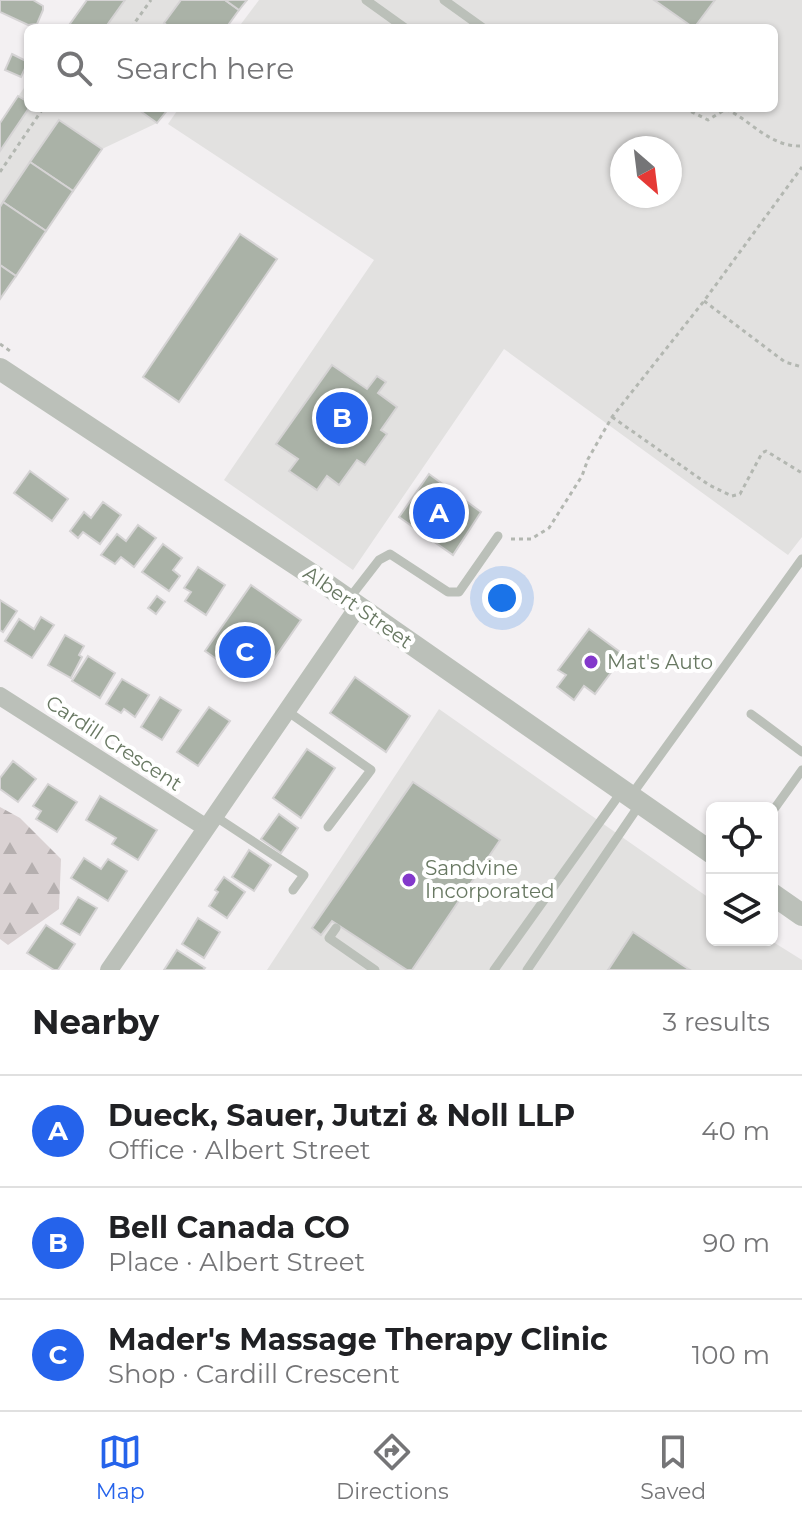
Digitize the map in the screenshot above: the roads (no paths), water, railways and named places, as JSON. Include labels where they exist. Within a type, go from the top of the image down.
[{"type":"street","name":"Albert Street","points":[[0,369],[353,603],[706,849]]},
{"type":"street","points":[[109,970],[287,711],[353,603]]},
{"type":"street","name":"Cardill Crescent","points":[[0,696],[209,821]]},
{"type":"street","points":[[778,898],[802,915]]},
{"type":"lane","points":[[366,0],[399,24]]},
{"type":"lane","points":[[444,0],[477,24]]},
{"type":"lane","points":[[353,603],[379,560],[390,554],[448,592],[459,592],[498,536]]},
{"type":"lane","points":[[494,970],[631,797],[802,559]]},
{"type":"lane","points":[[287,711],[371,770],[328,827]]},
{"type":"lane","points":[[751,714],[802,752]]},
{"type":"lane","points":[[778,804],[802,770]]},
{"type":"lane","points":[[527,970],[631,797]]},
{"type":"lane","points":[[209,821],[304,875],[293,890]]},
{"type":"lane","points":[[336,928],[329,938],[375,970]]},
{"type":"place","name":"Bell Canada CO","points":[[342,418]]},
{"type":"place","name":"Dueck, Sauer, Jutzi & Noll LLP","points":[[439,513]]},
{"type":"place","name":"Mader's Massage Therapy Clinic","points":[[245,652]]},
{"type":"place","name":"Mat's Auto","points":[[591,662]]},
{"type":"place","name":"Sandvine Incorporated","points":[[409,880]]}]
